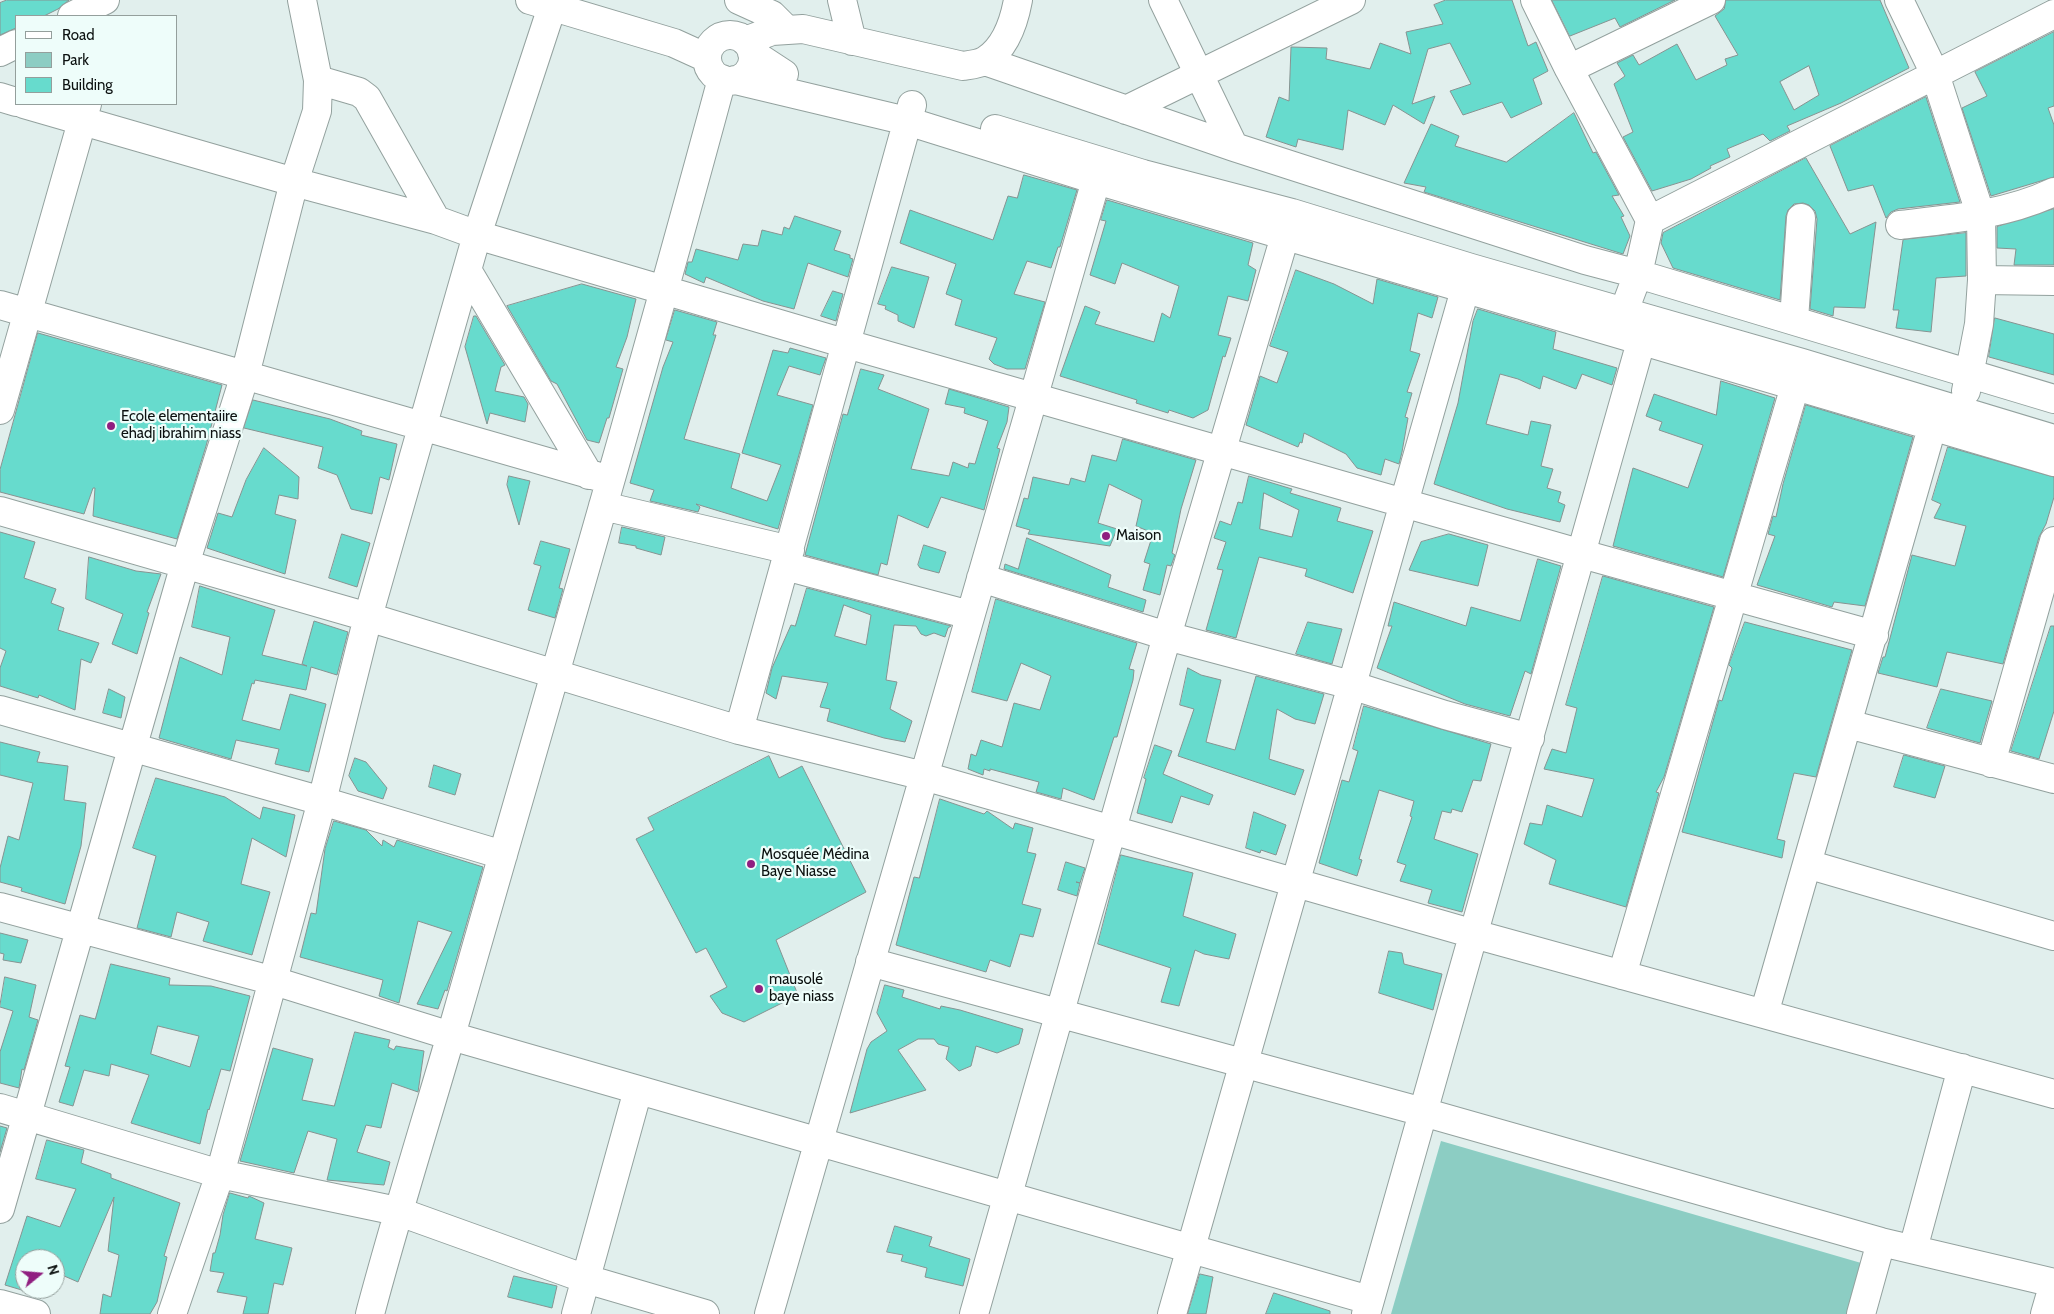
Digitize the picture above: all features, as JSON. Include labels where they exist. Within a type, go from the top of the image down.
[{"type":"street","points":[[74,15],[105,0]]},
{"type":"street","points":[[114,15],[119,0]]},
{"type":"street","points":[[0,1210],[185,564],[245,375],[294,182],[318,111],[318,80],[302,0]]},
{"type":"street","points":[[739,0],[772,15],[785,28]]},
{"type":"street","points":[[842,0],[852,41]]},
{"type":"street","points":[[749,47],[785,28],[803,29],[963,66],[985,61],[1000,48],[1009,32],[1018,0]]},
{"type":"street","points":[[1163,0],[1234,147]]},
{"type":"street","points":[[1126,110],[1351,0]]},
{"type":"street","points":[[0,907],[274,981],[451,1036],[1190,1249],[1368,1307],[1582,554],[1638,323],[1638,274],[1650,220],[1568,69],[1535,0]]},
{"type":"street","points":[[1568,69],[1710,0]]},
{"type":"street","points":[[1764,1014],[1874,635],[1945,413],[1970,373],[1978,324],[1982,280],[1981,216],[1935,74],[1898,0]]},
{"type":"street","points":[[172,1314],[220,1174],[322,801],[368,617],[541,3],[674,43],[723,68],[910,113]]},
{"type":"street","points":[[1650,220],[2054,14]]},
{"type":"street","points":[[370,1314],[398,1211],[556,675],[603,506],[600,477],[665,290],[723,68],[727,35],[740,37],[749,47],[784,74]]},
{"type":"street","points":[[0,52],[15,44]]},
{"type":"street","points":[[723,68],[750,67],[749,47]]},
{"type":"street","points":[[985,61],[1234,147],[1584,260],[1794,320],[2054,399]]},
{"type":"street","points":[[723,68],[784,74],[1098,171],[1467,278],[1638,323],[1798,374],[1945,413],[2054,439]]},
{"type":"street","points":[[318,80],[358,92],[367,98],[436,220]]},
{"type":"street","points":[[0,97],[15,102]]},
{"type":"street","points":[[32,105],[84,112],[294,182],[436,220],[477,235],[847,344],[1222,452],[1874,635]]},
{"type":"street","points":[[0,410],[29,313],[84,112]]},
{"type":"street","points":[[739,730],[910,113]]},
{"type":"street","points":[[769,1314],[1098,171]]},
{"type":"street","points":[[1900,225],[1981,216],[2021,205],[2054,192]]},
{"type":"street","points":[[1794,320],[1802,218]]},
{"type":"street","points":[[974,1314],[1167,636],[1288,225]]},
{"type":"street","points":[[467,270],[600,477]]},
{"type":"street","points":[[1172,1314],[1467,278]]},
{"type":"street","points":[[1982,280],[2054,281]]},
{"type":"street","points":[[0,305],[600,477]]},
{"type":"street","points":[[1622,975],[1798,374]]},
{"type":"street","points":[[1945,413],[2054,462]]},
{"type":"street","points":[[603,506],[787,558],[970,615]]},
{"type":"street","points":[[0,511],[368,617],[739,730],[924,776],[1474,934],[2054,1094]]},
{"type":"street","points":[[1991,762],[2054,541]]},
{"type":"street","points":[[981,578],[1167,636],[1351,685],[1445,715],[1530,738]]},
{"type":"street","points":[[0,710],[322,801],[503,855]]},
{"type":"street","points":[[1848,724],[2054,780]]},
{"type":"street","points":[[1808,864],[2054,936]]},
{"type":"street","points":[[870,962],[1423,1112],[1881,1242],[2054,1283],[2045,1314]]},
{"type":"street","points":[[1913,1249],[1962,1068]]},
{"type":"street","points":[[576,1314],[638,1090]]},
{"type":"street","points":[[0,1108],[220,1174],[398,1211],[586,1279],[705,1314]]},
{"type":"street","points":[[1861,1314],[1881,1242]]},
{"type":"street","points":[[0,1304],[36,1314]]},
{"type":"green space","points":[[1441,1141],[1868,1265],[1854,1314],[1391,1314]]},
{"type":"building","points":[[7,0],[69,0],[58,9],[46,15],[15,15],[15,28],[0,35],[0,3]]},
{"type":"building","points":[[1446,0],[1512,0],[1528,46],[1536,42],[1548,71],[1533,79],[1542,104],[1511,118],[1502,102],[1463,115],[1450,91],[1471,84],[1450,43],[1428,49],[1412,104],[1435,96],[1424,124],[1393,105],[1385,125],[1348,110],[1343,150],[1298,139],[1296,147],[1266,137],[1279,97],[1289,101],[1291,47],[1327,48],[1326,59],[1370,69],[1380,43],[1411,54],[1406,32],[1443,24],[1434,5]]},
{"type":"building","points":[[1552,0],[1675,0],[1620,27],[1615,18],[1570,36]]},
{"type":"building","points":[[1726,0],[1880,0],[1909,68],[1841,103],[1787,126],[1790,131],[1770,141],[1763,134],[1727,149],[1730,157],[1710,166],[1711,168],[1691,179],[1652,191],[1623,137],[1633,132],[1614,84],[1625,76],[1617,63],[1633,55],[1639,65],[1677,44],[1696,80],[1727,65],[1725,59],[1738,55],[1715,16],[1724,9]],"holes":[[[1809,66],[1819,95],[1794,110],[1780,82]]]},
{"type":"building","points":[[2054,32],[2054,106],[2048,108],[2054,125],[2054,177],[1991,196],[1962,108],[1987,96],[1975,72]]},
{"type":"building","points":[[1926,97],[1960,202],[1898,209],[1891,212],[1886,218],[1873,185],[1848,191],[1830,146]]},
{"type":"building","points":[[1574,113],[1593,153],[1596,152],[1619,195],[1612,196],[1624,216],[1621,217],[1630,236],[1623,254],[1424,192],[1426,187],[1404,183],[1431,124],[1459,136],[1455,146],[1506,162]]},
{"type":"building","points":[[1806,158],[1850,234],[1876,222],[1865,308],[1834,307],[1833,316],[1810,309],[1817,219],[1815,211],[1809,205],[1803,203],[1794,204],[1788,210],[1786,216],[1780,300],[1673,268],[1661,243],[1663,233]]},
{"type":"building","points":[[1024,175],[1077,190],[1060,247],[1058,247],[1051,268],[1027,261],[1014,294],[1045,302],[1025,369],[1007,369],[994,364],[989,359],[997,338],[955,325],[962,300],[946,294],[956,264],[900,243],[910,210],[993,240],[1008,196],[1017,198]]},
{"type":"building","points":[[1107,200],[1253,243],[1248,265],[1256,270],[1248,301],[1228,296],[1218,335],[1231,338],[1225,357],[1223,356],[1208,410],[1193,418],[1169,410],[1168,413],[1136,403],[1137,400],[1060,376],[1085,306],[1100,312],[1095,324],[1154,342],[1162,313],[1170,318],[1179,286],[1122,263],[1115,284],[1090,275],[1106,221],[1101,220]]},
{"type":"building","points":[[2054,209],[2054,265],[2014,265],[2016,249],[1997,248],[1997,227]]},
{"type":"building","points":[[795,216],[841,231],[834,250],[850,255],[850,258],[853,259],[848,277],[808,263],[794,309],[763,301],[706,277],[704,283],[685,274],[688,262],[692,262],[696,249],[738,260],[743,244],[758,246],[762,230],[782,235],[784,227],[789,229]]},
{"type":"building","points":[[1966,233],[1966,276],[1936,278],[1931,332],[1896,328],[1899,310],[1893,310],[1903,240]]},
{"type":"building","points":[[892,267],[929,277],[914,328],[898,321],[898,315],[885,309],[886,306],[878,304]]},
{"type":"building","points":[[1296,270],[1334,284],[1373,304],[1377,279],[1438,297],[1432,318],[1418,313],[1410,351],[1420,354],[1407,392],[1412,393],[1405,417],[1408,418],[1402,452],[1399,464],[1385,459],[1381,475],[1357,468],[1346,454],[1304,433],[1302,443],[1300,442],[1298,447],[1246,425],[1260,376],[1277,383],[1288,352],[1270,346]]},
{"type":"building","points":[[582,284],[636,299],[627,337],[616,367],[623,369],[609,418],[607,418],[599,443],[587,440],[557,384],[551,381],[507,306]]},
{"type":"building","points":[[833,291],[843,294],[836,321],[821,316]]},
{"type":"building","points":[[1478,309],[1556,332],[1553,349],[1617,368],[1612,385],[1582,374],[1576,389],[1543,376],[1540,389],[1518,379],[1500,374],[1486,424],[1528,435],[1531,421],[1551,425],[1541,466],[1553,469],[1547,488],[1561,492],[1558,502],[1565,505],[1560,522],[1507,509],[1434,484],[1458,403],[1473,321]]},
{"type":"building","points":[[675,310],[717,322],[713,335],[716,335],[684,439],[740,454],[731,488],[767,501],[781,465],[742,453],[773,350],[788,353],[790,348],[826,358],[820,375],[789,366],[777,395],[813,405],[778,529],[696,504],[700,507],[698,512],[650,501],[654,490],[630,483],[663,367],[673,342],[666,340]]},
{"type":"building","points":[[474,316],[476,316],[505,365],[501,367],[495,391],[524,397],[528,404],[525,422],[490,413],[487,424],[465,347]]},
{"type":"building","points":[[1995,318],[2054,334],[2054,375],[1989,357]]},
{"type":"building","name":"Ecole elementaiire ehadj ibrahim niass","points":[[38,333],[222,385],[206,446],[177,539],[93,516],[95,488],[93,488],[84,514],[0,492],[0,470]]},
{"type":"building","points":[[861,369],[884,375],[878,389],[929,409],[911,469],[949,476],[953,462],[968,468],[969,463],[975,464],[988,421],[964,413],[965,408],[945,404],[949,389],[1009,407],[1007,422],[997,448],[1000,449],[984,510],[941,497],[928,528],[898,515],[887,565],[881,563],[878,575],[805,555],[843,414],[847,415]]},
{"type":"building","points":[[1721,381],[1775,398],[1723,577],[1613,546],[1633,468],[1688,488],[1703,445],[1659,430],[1662,422],[1646,416],[1654,394],[1716,415]]},
{"type":"building","points":[[253,400],[330,419],[362,431],[361,435],[397,444],[389,480],[380,477],[372,514],[351,509],[337,475],[318,468],[323,447],[244,428]]},
{"type":"building","points":[[1806,405],[1913,437],[1865,606],[1834,602],[1832,607],[1757,585],[1775,536],[1768,534],[1773,516],[1776,517],[1783,484]]},
{"type":"building","points":[[1123,439],[1196,460],[1181,509],[1172,553],[1175,555],[1171,566],[1167,565],[1160,595],[1143,590],[1150,564],[1144,562],[1152,537],[1147,535],[1148,531],[1136,526],[1142,500],[1109,484],[1098,523],[1117,529],[1110,546],[1028,534],[1030,530],[1016,526],[1024,498],[1028,499],[1033,477],[1069,485],[1071,478],[1085,482],[1092,455],[1116,461]]},
{"type":"building","points":[[1948,447],[2054,477],[2054,497],[2046,524],[2039,537],[2003,664],[1947,652],[1937,687],[1878,673],[1883,657],[1885,657],[1912,555],[1955,566],[1966,526],[1934,518],[1941,504],[1932,500]]},
{"type":"building","points":[[264,448],[299,477],[298,499],[279,495],[275,514],[296,520],[285,574],[207,548],[218,513],[232,517],[246,480]]},
{"type":"building","points":[[509,476],[530,481],[519,525],[507,485]]},
{"type":"building","points":[[1249,476],[1292,489],[1290,493],[1341,508],[1337,521],[1373,531],[1353,593],[1305,576],[1307,569],[1259,557],[1236,638],[1206,630],[1223,570],[1217,569],[1226,542],[1214,538],[1220,521],[1231,525],[1238,502],[1242,503]],"holes":[[[1264,493],[1299,510],[1292,537],[1260,529]]]},
{"type":"building","points":[[622,527],[665,537],[661,555],[636,548],[636,546],[619,543]]},
{"type":"building","points":[[0,532],[35,542],[24,578],[56,589],[51,603],[64,608],[58,630],[99,643],[91,663],[81,659],[75,710],[39,695],[38,698],[0,686],[0,668],[6,651],[0,648]]},
{"type":"building","points":[[342,534],[370,543],[357,587],[329,578]]},
{"type":"building","points":[[1449,534],[1488,545],[1478,586],[1409,570],[1421,542]]},
{"type":"building","points":[[1027,538],[1111,575],[1108,587],[1146,600],[1143,612],[1004,569],[1005,564],[1018,569]]},
{"type":"building","points":[[541,541],[570,549],[559,588],[563,589],[555,618],[528,610],[541,566],[534,564]]},
{"type":"building","points":[[924,545],[946,552],[939,573],[920,568],[918,565]]},
{"type":"building","points":[[89,557],[136,571],[161,574],[147,612],[149,613],[137,654],[112,644],[123,614],[86,599]]},
{"type":"building","points":[[1538,559],[1561,566],[1531,674],[1525,671],[1510,716],[1465,704],[1377,668],[1392,626],[1388,626],[1394,602],[1466,626],[1471,607],[1520,621]]},
{"type":"building","points":[[1603,576],[1714,607],[1664,777],[1656,792],[1659,793],[1626,907],[1549,884],[1556,860],[1524,844],[1530,823],[1542,825],[1547,805],[1582,817],[1594,779],[1544,769],[1552,749],[1566,753],[1577,708],[1566,705]]},
{"type":"building","points":[[200,586],[275,610],[262,655],[307,666],[302,664],[314,621],[348,632],[337,675],[311,667],[306,690],[255,680],[254,684],[252,683],[242,720],[280,730],[290,694],[326,704],[309,772],[275,764],[279,749],[236,740],[231,759],[159,738],[180,657],[222,675],[230,637],[192,627]]},
{"type":"building","points":[[807,588],[951,626],[948,628],[945,637],[934,633],[926,636],[921,634],[916,626],[894,625],[886,680],[897,682],[890,709],[912,721],[905,742],[884,738],[827,721],[830,709],[820,707],[828,683],[782,676],[776,699],[766,693],[772,668],[791,625],[795,626]],"holes":[[[844,605],[871,615],[866,645],[835,636]]]},
{"type":"building","points":[[996,599],[1137,643],[1129,669],[1134,670],[1133,680],[1117,737],[1114,737],[1094,800],[1063,788],[1061,799],[1036,792],[1039,782],[990,769],[990,771],[984,769],[983,775],[968,769],[971,754],[976,756],[981,740],[1002,747],[1014,703],[1040,710],[1051,676],[1021,663],[1007,701],[972,692]]},
{"type":"building","points":[[1308,622],[1342,629],[1332,664],[1296,654]]},
{"type":"building","points":[[1745,622],[1852,650],[1816,777],[1794,773],[1777,839],[1785,841],[1782,858],[1682,832],[1719,700],[1722,701],[1732,668],[1729,665]]},
{"type":"building","points":[[2051,626],[2054,626],[2054,711],[2039,759],[2011,751]]},
{"type":"building","points":[[1188,668],[1201,675],[1221,680],[1206,742],[1235,750],[1256,676],[1324,694],[1315,724],[1295,719],[1277,709],[1269,759],[1304,770],[1295,795],[1178,756],[1194,709],[1180,705]]},
{"type":"building","points":[[109,689],[125,697],[121,718],[103,713]]},
{"type":"building","points":[[1941,689],[1992,701],[1980,743],[1927,728]]},
{"type":"building","points":[[1364,706],[1491,744],[1481,781],[1473,780],[1462,812],[1452,809],[1451,813],[1442,811],[1434,839],[1478,854],[1462,912],[1428,903],[1432,890],[1400,881],[1406,865],[1397,862],[1412,817],[1410,816],[1414,801],[1379,790],[1359,859],[1362,860],[1357,876],[1319,863],[1342,780],[1349,782],[1358,751],[1353,749]]},
{"type":"building","points":[[0,742],[40,752],[37,762],[68,766],[64,800],[86,803],[81,846],[65,904],[21,891],[22,888],[0,882],[0,868],[8,836],[19,840],[33,783],[0,775]]},
{"type":"building","points":[[1155,745],[1172,751],[1163,774],[1213,795],[1209,805],[1181,796],[1172,823],[1137,813],[1146,779],[1144,778]]},
{"type":"building","points":[[1904,755],[1945,766],[1935,798],[1894,787]]},
{"type":"building","name":"Mosquée Médina Baye Niasse","points":[[769,756],[779,778],[802,766],[866,892],[776,940],[798,995],[744,1022],[722,1013],[710,996],[727,987],[706,948],[696,953],[636,839],[654,830],[648,818]]},
{"type":"building","points":[[355,758],[366,762],[387,788],[383,799],[358,791],[349,776]]},
{"type":"building","points":[[434,765],[461,774],[455,795],[429,787]]},
{"type":"building","points":[[156,778],[225,797],[260,819],[263,807],[295,815],[286,857],[252,838],[241,884],[270,892],[252,955],[203,941],[209,922],[177,912],[171,937],[137,928],[156,856],[133,848]]},
{"type":"building","points":[[940,799],[984,814],[987,811],[1013,829],[1015,823],[1033,828],[1027,852],[1036,854],[1022,904],[1041,909],[1033,937],[1020,934],[1010,967],[990,960],[986,972],[896,945],[914,877],[919,878]]},
{"type":"building","points":[[1254,812],[1286,825],[1276,855],[1261,850],[1260,853],[1246,848]]},
{"type":"building","points":[[334,821],[366,830],[382,846],[383,840],[394,847],[397,840],[483,867],[447,991],[445,990],[438,1009],[417,1004],[452,932],[418,921],[399,1003],[379,996],[383,980],[300,957],[311,913],[316,914],[325,849]]},
{"type":"building","points":[[1121,855],[1193,873],[1183,916],[1236,934],[1229,959],[1204,954],[1195,950],[1179,1006],[1161,1002],[1171,968],[1098,944]]},
{"type":"building","points":[[1066,862],[1085,868],[1077,896],[1058,890]]},
{"type":"building","points":[[0,933],[28,940],[21,963],[3,960],[4,954],[0,953]]},
{"type":"building","points":[[1389,951],[1402,953],[1404,964],[1442,974],[1433,1010],[1379,993]]},
{"type":"building","points":[[111,964],[170,978],[169,985],[211,986],[250,996],[230,1071],[221,1069],[208,1109],[200,1144],[131,1123],[149,1075],[111,1064],[109,1076],[84,1070],[73,1106],[59,1102],[70,1067],[65,1066],[80,1015],[95,1019]],"holes":[[[158,1026],[199,1036],[190,1067],[151,1054]]]},
{"type":"building","points":[[5,977],[36,985],[29,1017],[38,1020],[24,1070],[22,1069],[19,1088],[0,1083],[0,1052],[13,1011],[0,1007]]},
{"type":"building","points":[[885,985],[904,990],[902,997],[940,1009],[941,1006],[960,1010],[1023,1029],[1019,1044],[997,1053],[976,1046],[971,1066],[959,1071],[946,1059],[949,1047],[938,1044],[934,1039],[918,1039],[898,1050],[926,1090],[850,1113],[867,1049],[871,1042],[887,1031],[877,1013]]},
{"type":"building","points":[[355,1032],[390,1040],[388,1047],[394,1050],[396,1046],[424,1051],[418,1092],[392,1083],[381,1128],[366,1125],[357,1152],[390,1162],[384,1185],[327,1180],[337,1139],[308,1131],[294,1173],[240,1161],[273,1048],[313,1059],[302,1100],[334,1106]]},
{"type":"building","points":[[0,1126],[7,1128],[0,1152]]},
{"type":"building","points":[[47,1140],[84,1150],[81,1163],[111,1174],[111,1178],[180,1203],[164,1256],[167,1257],[157,1302],[150,1314],[100,1314],[103,1294],[111,1297],[119,1255],[108,1251],[114,1197],[78,1282],[65,1276],[65,1249],[16,1249],[27,1216],[60,1227],[76,1189],[36,1179]]},
{"type":"building","points":[[230,1193],[248,1198],[249,1196],[264,1203],[255,1239],[292,1248],[283,1285],[274,1283],[268,1314],[243,1314],[247,1297],[217,1292],[224,1273],[210,1271],[213,1253],[215,1253]]},
{"type":"building","points":[[895,1226],[932,1237],[929,1246],[970,1259],[963,1286],[925,1277],[927,1268],[901,1261],[903,1255],[887,1252]]},
{"type":"building","points":[[15,1254],[15,1288],[5,1285]]},
{"type":"building","points":[[1200,1274],[1213,1277],[1206,1314],[1188,1314]]},
{"type":"building","points":[[514,1276],[557,1286],[552,1308],[508,1297]]},
{"type":"building","points":[[1274,1293],[1330,1311],[1330,1314],[1266,1314]]},
{"type":"place","name":"Ecole elementaiire ehadj ibrahim niass","points":[[111,426]]},
{"type":"place","name":"Maison","points":[[1106,536]]},
{"type":"place","name":"Mosquée Médina Baye Niasse","points":[[751,864]]},
{"type":"place","name":"mausolé baye niass","points":[[759,989]]}]
